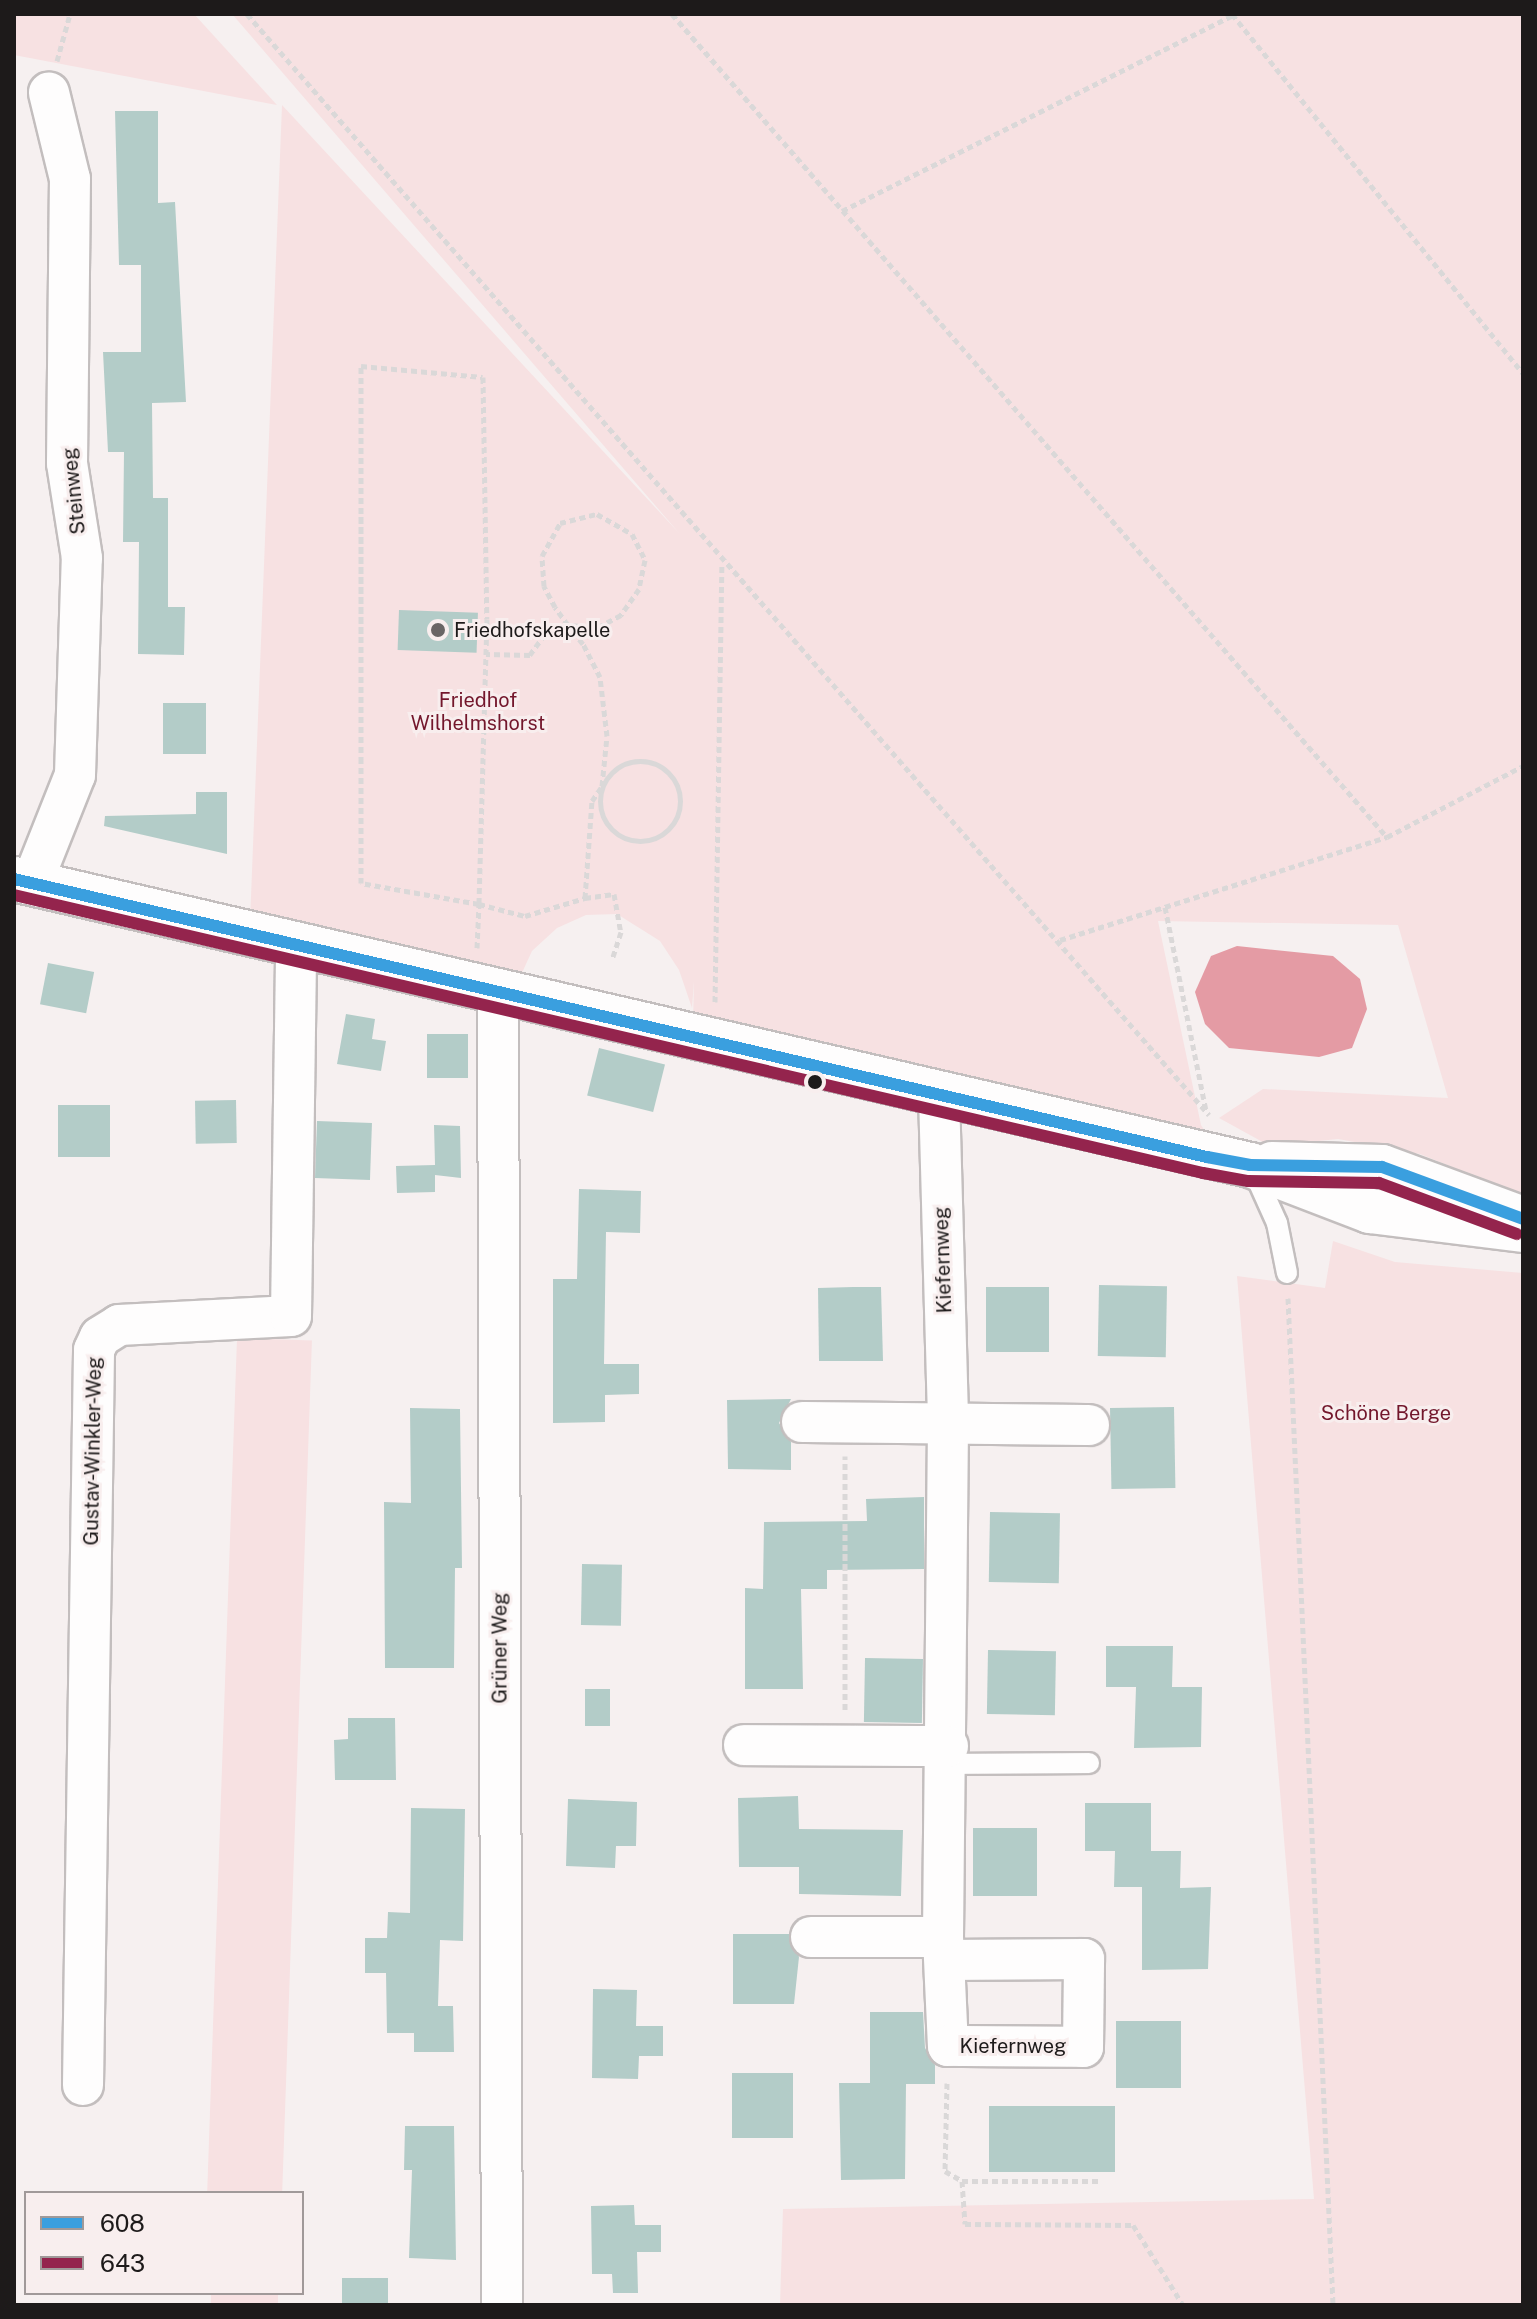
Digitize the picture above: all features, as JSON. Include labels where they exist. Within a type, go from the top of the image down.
[{"type":"street","name":"Steinweg","points":[[23,881],[75,775],[82,558],[67,463],[70,179],[49,93]]},
{"type":"street","points":[[23,881],[1207,1157],[1250,1165],[1382,1167],[1523,1219]]},
{"type":"street","name":"Gustav-Winkler-Weg","points":[[83,2085],[94,1350],[100,1337],[119,1325],[291,1316],[296,945]]},
{"type":"street","name":"Grüner Weg","points":[[487,988],[502,2305]]},
{"type":"street","name":"Kiefernweg","points":[[811,1937],[945,1949],[1084,1959],[1083,2047],[948,2046],[945,1949],[948,1425],[939,1095]]},
{"type":"street","points":[[1250,1165],[1370,1211],[1523,1230]]},
{"type":"street","points":[[802,1422],[1089,1425]]},
{"type":"street","points":[[744,1745],[845,1746],[948,1755]]},
{"type":"lane","points":[[1250,1165],[1277,1223],[1287,1273]]},
{"type":"lane","points":[[948,1755],[1089,1763]]},
{"type":"path","points":[[49,93],[70,14]]},
{"type":"path","points":[[247,14],[722,563],[1060,940],[1207,1112],[1165,907]]},
{"type":"path","points":[[672,14],[1387,837]]},
{"type":"path","points":[[842,211],[1233,14],[1523,373]]},
{"type":"path","points":[[487,988],[479,904],[486,654],[483,377],[361,366],[361,883],[479,904],[525,916],[585,898],[614,894],[621,932],[612,960]]},
{"type":"path","points":[[486,654],[530,655],[545,634],[568,625],[598,627],[621,615],[639,589],[645,560],[632,534],[597,514],[560,523],[542,556],[544,586],[568,625],[605,695],[602,786],[608,827],[625,840],[648,842],[670,828],[681,802],[671,774],[643,758],[616,767],[602,786],[592,801],[585,898]]},
{"type":"path","points":[[714,1042],[722,563]]},
{"type":"path","points":[[1060,940],[1387,837],[1523,766]]},
{"type":"path","points":[[1287,1273],[1333,2305]]},
{"type":"path","points":[[845,1423],[845,1746]]},
{"type":"path","points":[[948,2046],[945,2171],[962,2181],[1102,2181]]},
{"type":"path","points":[[962,2181],[965,2224],[1133,2225],[1183,2305]]},
{"type":"green space","points":[[14,14],[194,14],[277,105],[14,55]]},
{"type":"green space","name":"Friedhof Wilhelmshorst","points":[[232,14],[1523,14],[1523,1196],[1420,1154],[1338,1139],[1270,1146],[1219,1118],[1263,1089],[1448,1098],[1398,925],[1158,921],[1201,1125],[1216,1149],[693,1023],[694,981],[692,1008],[679,970],[660,941],[617,914],[586,915],[557,928],[532,951],[515,988],[250,922],[282,105],[679,533]]},
{"type":"green space","name":"Schöne Berge","points":[[1333,1241],[1395,1262],[1523,1273],[1523,2305],[780,2305],[783,2209],[1314,2199],[1237,1276],[1325,1288]]},
{"type":"green space","points":[[237,1338],[312,1341],[282,2191],[207,2191]]},
{"type":"green space","points":[[211,2295],[278,2295],[278,2305],[211,2305]]},
{"type":"shaded area","points":[[1237,946],[1333,956],[1360,979],[1367,1009],[1352,1048],[1319,1057],[1229,1048],[1205,1024],[1195,992],[1211,956]]},
{"type":"building","points":[[115,111],[158,111],[158,203],[175,202],[186,402],[152,403],[153,498],[168,498],[168,607],[185,607],[184,655],[138,654],[139,542],[123,542],[124,452],[108,452],[103,352],[141,352],[141,265],[119,265]]},
{"type":"building","name":"Friedhofskapelle","points":[[399,610],[478,613],[477,653],[398,650]]},
{"type":"building","points":[[163,703],[206,703],[206,754],[163,754]]},
{"type":"building","points":[[196,792],[227,792],[227,854],[104,826],[105,816],[196,814]]},
{"type":"building","points":[[48,963],[94,972],[86,1013],[40,1004]]},
{"type":"building","points":[[346,1014],[375,1019],[372,1039],[386,1041],[381,1071],[337,1064]]},
{"type":"building","points":[[427,1034],[468,1034],[468,1078],[427,1078]]},
{"type":"building","points":[[599,1048],[665,1064],[653,1112],[587,1096]]},
{"type":"building","points":[[236,1100],[237,1143],[196,1144],[195,1101]]},
{"type":"building","points":[[58,1105],[110,1105],[110,1157],[58,1157]]},
{"type":"building","points":[[317,1121],[372,1123],[370,1180],[315,1178]]},
{"type":"building","points":[[434,1125],[460,1126],[461,1178],[435,1175],[435,1192],[397,1193],[396,1166],[435,1165]]},
{"type":"building","points":[[579,1189],[641,1191],[640,1233],[606,1232],[604,1364],[639,1364],[639,1394],[605,1395],[605,1422],[553,1423],[553,1279],[577,1279]]},
{"type":"building","points":[[1099,1285],[1167,1286],[1166,1357],[1098,1356]]},
{"type":"building","points":[[881,1287],[883,1361],[819,1361],[818,1288]]},
{"type":"building","points":[[986,1287],[1049,1287],[1049,1352],[986,1352]]},
{"type":"building","points":[[791,1399],[779,1423],[791,1442],[791,1470],[728,1469],[727,1400]]},
{"type":"building","points":[[1174,1407],[1175,1488],[1111,1489],[1110,1408]]},
{"type":"building","points":[[410,1408],[460,1409],[462,1568],[455,1568],[454,1668],[385,1668],[384,1502],[411,1503]]},
{"type":"building","points":[[924,1497],[924,1569],[827,1570],[827,1589],[801,1589],[803,1689],[745,1689],[745,1588],[763,1589],[764,1522],[867,1521],[866,1499]]},
{"type":"building","points":[[990,1512],[1060,1513],[1059,1583],[989,1582]]},
{"type":"building","points":[[582,1564],[622,1565],[621,1626],[581,1625]]},
{"type":"building","points":[[1106,1646],[1173,1646],[1172,1687],[1202,1687],[1201,1747],[1134,1748],[1136,1687],[1106,1687]]},
{"type":"building","points":[[988,1650],[1056,1651],[1055,1715],[987,1714]]},
{"type":"building","points":[[865,1658],[923,1659],[922,1723],[864,1722]]},
{"type":"building","points":[[585,1689],[610,1689],[610,1726],[585,1726]]},
{"type":"building","points":[[348,1718],[395,1718],[396,1780],[335,1780],[334,1740],[348,1739]]},
{"type":"building","points":[[798,1796],[799,1829],[903,1830],[901,1896],[799,1894],[799,1867],[739,1867],[738,1798]]},
{"type":"building","points":[[568,1799],[637,1802],[636,1846],[616,1846],[615,1868],[566,1866]]},
{"type":"building","points":[[1085,1803],[1151,1803],[1151,1851],[1181,1851],[1180,1888],[1211,1887],[1208,1969],[1142,1970],[1142,1887],[1114,1887],[1115,1851],[1085,1851]]},
{"type":"building","points":[[411,1808],[465,1809],[463,1941],[440,1940],[438,2006],[453,2006],[454,2052],[414,2052],[414,2033],[387,2033],[386,1973],[365,1973],[365,1938],[387,1938],[388,1912],[410,1913]]},
{"type":"building","points":[[973,1828],[1037,1828],[1037,1896],[973,1896]]},
{"type":"building","points":[[733,1934],[789,1934],[799,1957],[794,2004],[733,2004]]},
{"type":"building","points":[[593,1989],[637,1990],[636,2026],[663,2026],[663,2056],[639,2056],[638,2079],[592,2078]]},
{"type":"building","points":[[870,2012],[923,2012],[925,2048],[935,2065],[935,2084],[906,2084],[905,2179],[841,2180],[839,2083],[870,2083]]},
{"type":"building","points":[[1116,2021],[1181,2021],[1181,2088],[1116,2088]]},
{"type":"building","points":[[732,2073],[793,2073],[793,2138],[732,2138]]},
{"type":"building","points":[[989,2106],[1115,2106],[1115,2172],[989,2172]]},
{"type":"building","points":[[405,2126],[454,2126],[456,2260],[409,2258],[412,2170],[404,2170]]},
{"type":"building","points":[[634,2205],[635,2225],[661,2225],[661,2252],[637,2252],[638,2293],[613,2293],[612,2274],[592,2274],[591,2206]]},
{"type":"building","points":[[342,2278],[388,2278],[388,2305],[342,2305]]},
{"type":"transit line","name":"608","points":[[14,879],[1207,1157],[1250,1165],[1382,1167],[1523,1219]]},
{"type":"transit line","name":"643","points":[[14,895],[1203,1173],[1248,1181],[1379,1183],[1517,1234]]},
{"type":"place","name":"Friedhofskapelle","points":[[438,630]]}]
